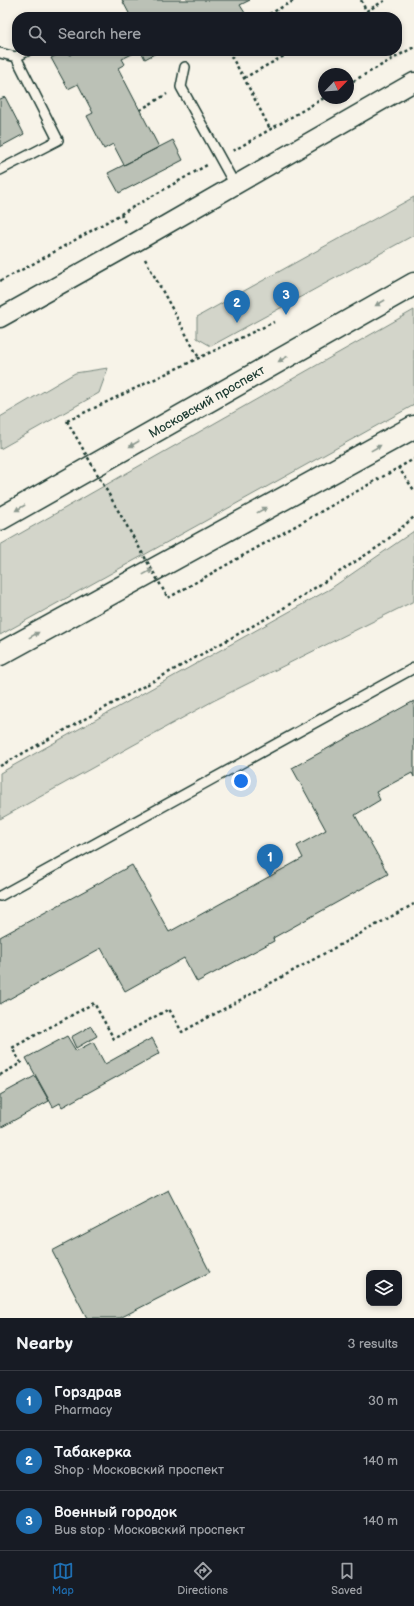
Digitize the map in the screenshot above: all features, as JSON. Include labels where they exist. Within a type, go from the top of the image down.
[{"type":"main road","name":"Московский проспект","points":[[0,520],[414,284]]},
{"type":"main road","points":[[0,654],[414,427]]},
{"type":"street","points":[[0,318],[136,242],[414,82]]},
{"type":"lane","points":[[0,53],[16,58],[58,140],[0,170]]},
{"type":"lane","points":[[185,66],[181,87],[235,185]]},
{"type":"lane","points":[[0,896],[414,668]]},
{"type":"path","points":[[273,12],[295,0]]},
{"type":"path","points":[[361,0],[366,12],[386,0]]},
{"type":"path","points":[[402,54],[414,47]]},
{"type":"path","points":[[231,56],[270,129]]},
{"type":"path","points":[[244,78],[284,56]]},
{"type":"path","points":[[354,81],[398,56]]},
{"type":"path","points":[[140,110],[181,87]]},
{"type":"path","points":[[0,281],[318,101]]},
{"type":"path","points":[[121,214],[199,358]]},
{"type":"path","points":[[274,322],[67,421],[168,598],[414,459]]},
{"type":"path","points":[[398,467],[414,490]]},
{"type":"path","points":[[0,766],[276,613],[381,545],[414,517]]},
{"type":"path","points":[[0,1075],[20,1064],[12,1048],[94,1003],[114,1040],[169,1009],[182,1032],[414,904]]},
{"type":"shaded area","points":[[414,197],[414,235],[211,346],[197,338],[197,317]]},
{"type":"shaded area","points":[[414,310],[414,405],[0,635],[0,545]]},
{"type":"shaded area","points":[[108,368],[99,393],[0,449],[0,417],[75,373]]},
{"type":"shaded area","points":[[414,531],[414,601],[213,701],[0,819],[0,773],[330,589]]},
{"type":"building","points":[[122,0],[250,0],[240,5],[244,12],[128,12]]},
{"type":"building","points":[[55,56],[128,56],[122,59],[125,64],[118,68],[159,147],[124,165],[113,144],[104,149],[87,116],[93,113],[78,84],[68,89],[51,58]]},
{"type":"building","points":[[144,56],[151,56],[145,59]]},
{"type":"building","points":[[5,97],[24,134],[0,147],[0,99]]},
{"type":"building","points":[[173,140],[183,160],[119,193],[108,173]]},
{"type":"building","points":[[414,701],[414,777],[412,773],[376,792],[380,800],[355,815],[388,874],[273,938],[274,941],[197,982],[184,958],[125,991],[101,948],[0,1004],[0,937],[132,865],[169,932],[303,858],[297,846],[326,830],[292,768]]},
{"type":"building","points":[[91,1026],[97,1036],[76,1048],[71,1037]]},
{"type":"building","points":[[67,1036],[76,1051],[93,1042],[105,1064],[152,1038],[160,1053],[62,1107],[60,1103],[53,1107],[26,1058]]},
{"type":"building","points":[[35,1076],[49,1101],[0,1128],[0,1095]]},
{"type":"building","points":[[168,1190],[210,1272],[120,1318],[87,1318],[52,1251]]},
{"type":"place","name":"Военный городок","points":[[286,315]]},
{"type":"place","name":"Табакерка","points":[[237,323]]},
{"type":"place","name":"Горздрав","points":[[270,877]]}]
